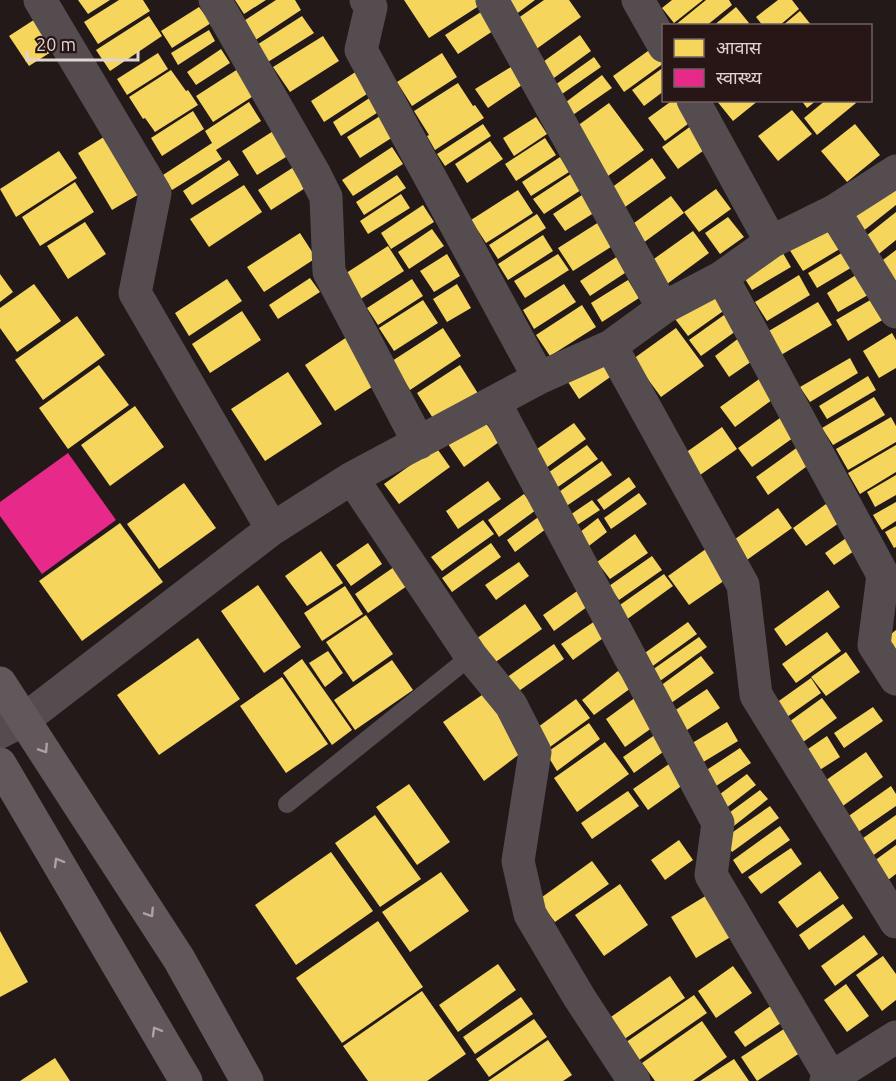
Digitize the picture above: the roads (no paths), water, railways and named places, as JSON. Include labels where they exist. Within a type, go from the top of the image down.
[{"type":"main road","points":[[0,683],[12,726],[179,959],[247,1081]]},
{"type":"main road","points":[[0,764],[186,1081]]},
{"type":"street","points":[[40,0],[155,193],[135,293],[272,529]]},
{"type":"street","points":[[215,0],[326,197],[329,272],[419,443]]},
{"type":"street","points":[[366,0],[370,7],[361,50],[539,378]]},
{"type":"street","points":[[492,0],[663,308]]},
{"type":"street","points":[[638,0],[662,44]]},
{"type":"street","points":[[694,102],[771,242]]},
{"type":"street","points":[[12,726],[272,529],[352,477],[539,378],[611,346],[663,308],[722,277],[771,242],[834,211],[896,171]]},
{"type":"street","points":[[834,211],[896,312]]},
{"type":"street","points":[[722,277],[883,575],[874,645],[896,679]]},
{"type":"street","points":[[611,346],[744,585],[756,695],[896,922]]},
{"type":"street","points":[[495,403],[718,823],[711,875],[828,1080],[896,1037]]},
{"type":"street","points":[[352,477],[471,656],[512,705],[535,752],[518,861],[530,914],[579,997],[634,1081]]},
{"type":"lane","points":[[287,804],[471,656]]}]
